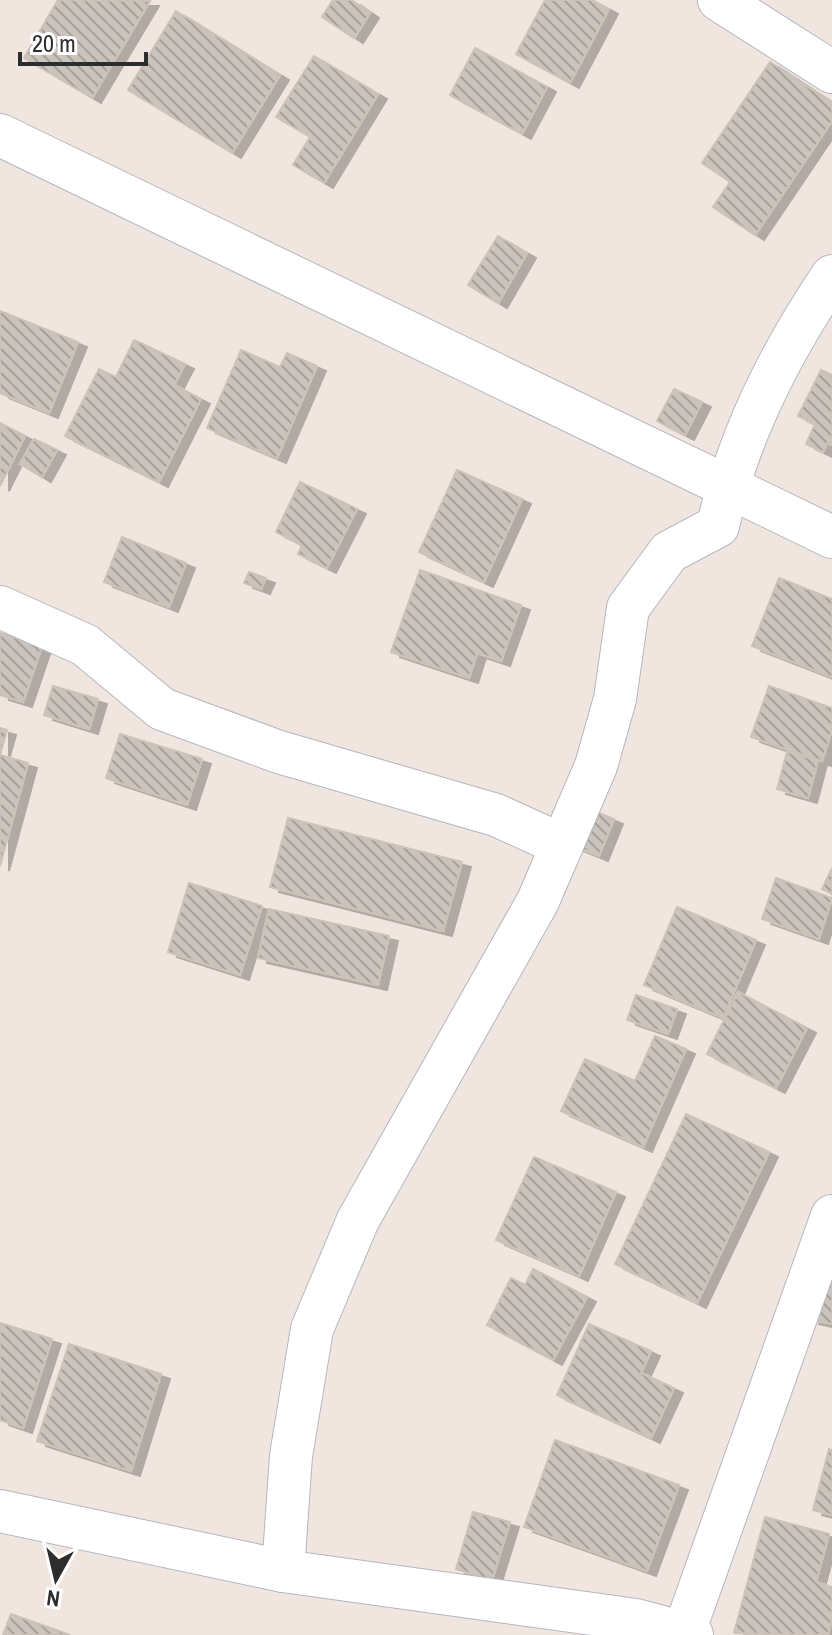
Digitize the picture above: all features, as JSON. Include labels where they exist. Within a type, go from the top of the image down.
[{"type":"street","points":[[719,0],[832,72]]},
{"type":"street","points":[[0,135],[832,537]]},
{"type":"street","points":[[283,1571],[291,1456],[312,1329],[358,1220],[538,901],[596,766],[611,712],[628,608],[669,552],[718,526],[727,487],[761,395],[832,276]]},
{"type":"street","points":[[0,607],[85,645],[162,709],[279,752],[496,815],[562,845]]},
{"type":"street","points":[[0,1511],[283,1571],[636,1620],[688,1633],[832,1216]]},
{"type":"building","points":[[58,0],[150,1],[92,98],[24,58]]},
{"type":"building","points":[[333,0],[351,0],[370,13],[354,38],[322,17]]},
{"type":"building","points":[[545,0],[592,0],[609,9],[570,83],[516,54]]},
{"type":"building","points":[[176,11],[280,75],[232,153],[128,90]]},
{"type":"building","points":[[475,48],[547,87],[522,134],[450,95]]},
{"type":"building","points":[[314,56],[378,94],[324,183],[293,165],[310,137],[276,117]]},
{"type":"building","points":[[770,62],[832,103],[832,121],[755,235],[713,207],[730,182],[702,163]]},
{"type":"building","points":[[498,236],[527,253],[498,303],[468,285]]},
{"type":"building","points":[[0,311],[78,342],[49,413],[0,393]]},
{"type":"building","points":[[134,340],[185,364],[174,385],[201,399],[159,482],[65,436],[99,369],[116,377]]},
{"type":"building","points":[[241,350],[280,367],[287,353],[317,366],[277,458],[207,428]]},
{"type":"building","points":[[821,370],[832,375],[832,445],[827,443],[823,452],[806,444],[815,424],[798,416]]},
{"type":"building","points":[[674,389],[702,402],[685,435],[657,421]]},
{"type":"building","points":[[0,423],[25,436],[0,486]]},
{"type":"building","points":[[34,439],[57,450],[42,477],[20,464]]},
{"type":"building","points":[[457,470],[522,499],[484,582],[419,552]]},
{"type":"building","points":[[300,482],[357,509],[327,568],[298,554],[302,545],[276,532]]},
{"type":"building","points":[[122,537],[186,563],[169,607],[104,582]]},
{"type":"building","points":[[420,570],[521,605],[501,661],[477,653],[469,678],[391,652]]},
{"type":"building","points":[[249,572],[266,578],[261,589],[244,583]]},
{"type":"building","points":[[779,578],[832,599],[832,677],[752,646]]},
{"type":"building","points":[[0,633],[42,646],[23,702],[0,695]]},
{"type":"building","points":[[53,686],[98,699],[89,729],[44,715]]},
{"type":"building","points":[[769,686],[832,708],[832,730],[822,761],[751,737]]},
{"type":"building","points":[[0,728],[7,730],[0,755]]},
{"type":"building","points":[[120,734],[202,759],[187,805],[106,778]]},
{"type":"building","points":[[787,752],[818,760],[808,798],[777,789]]},
{"type":"building","points":[[0,755],[28,763],[0,866]]},
{"type":"building","points":[[589,809],[614,819],[599,856],[574,846]]},
{"type":"building","points":[[288,818],[462,862],[443,931],[270,887]]},
{"type":"building","points":[[832,868],[832,894],[822,889]]},
{"type":"building","points":[[776,878],[832,898],[819,939],[762,919]]},
{"type":"building","points":[[189,883],[262,906],[240,975],[168,952]]},
{"type":"building","points":[[677,907],[756,940],[723,1018],[644,985]]},
{"type":"building","points":[[269,909],[389,936],[378,985],[258,958]]},
{"type":"building","points":[[738,992],[807,1028],[776,1088],[707,1054]]},
{"type":"building","points":[[636,995],[677,1009],[668,1034],[627,1020]]},
{"type":"building","points":[[655,1036],[686,1049],[643,1147],[561,1111],[585,1059],[635,1081]]},
{"type":"building","points":[[686,1114],[769,1152],[697,1303],[615,1264]]},
{"type":"building","points":[[534,1157],[616,1192],[579,1276],[496,1240]]},
{"type":"building","points":[[832,1267],[832,1324],[810,1319]]},
{"type":"building","points":[[533,1269],[587,1297],[553,1360],[487,1325],[511,1278],[525,1285]]},
{"type":"building","points":[[0,1323],[52,1339],[23,1428],[0,1420]]},
{"type":"building","points":[[589,1324],[651,1351],[641,1373],[674,1388],[651,1438],[557,1395]]},
{"type":"building","points":[[69,1344],[161,1374],[131,1471],[37,1441]]},
{"type":"building","points":[[555,1440],[679,1485],[647,1571],[524,1527]]},
{"type":"building","points":[[829,1449],[832,1450],[832,1515],[813,1510]]},
{"type":"building","points":[[473,1512],[510,1522],[492,1580],[456,1569]]},
{"type":"building","points":[[765,1517],[829,1534],[816,1582],[832,1587],[832,1618],[828,1635],[734,1633]]},
{"type":"building","points":[[11,1614],[70,1635],[3,1635]]}]
